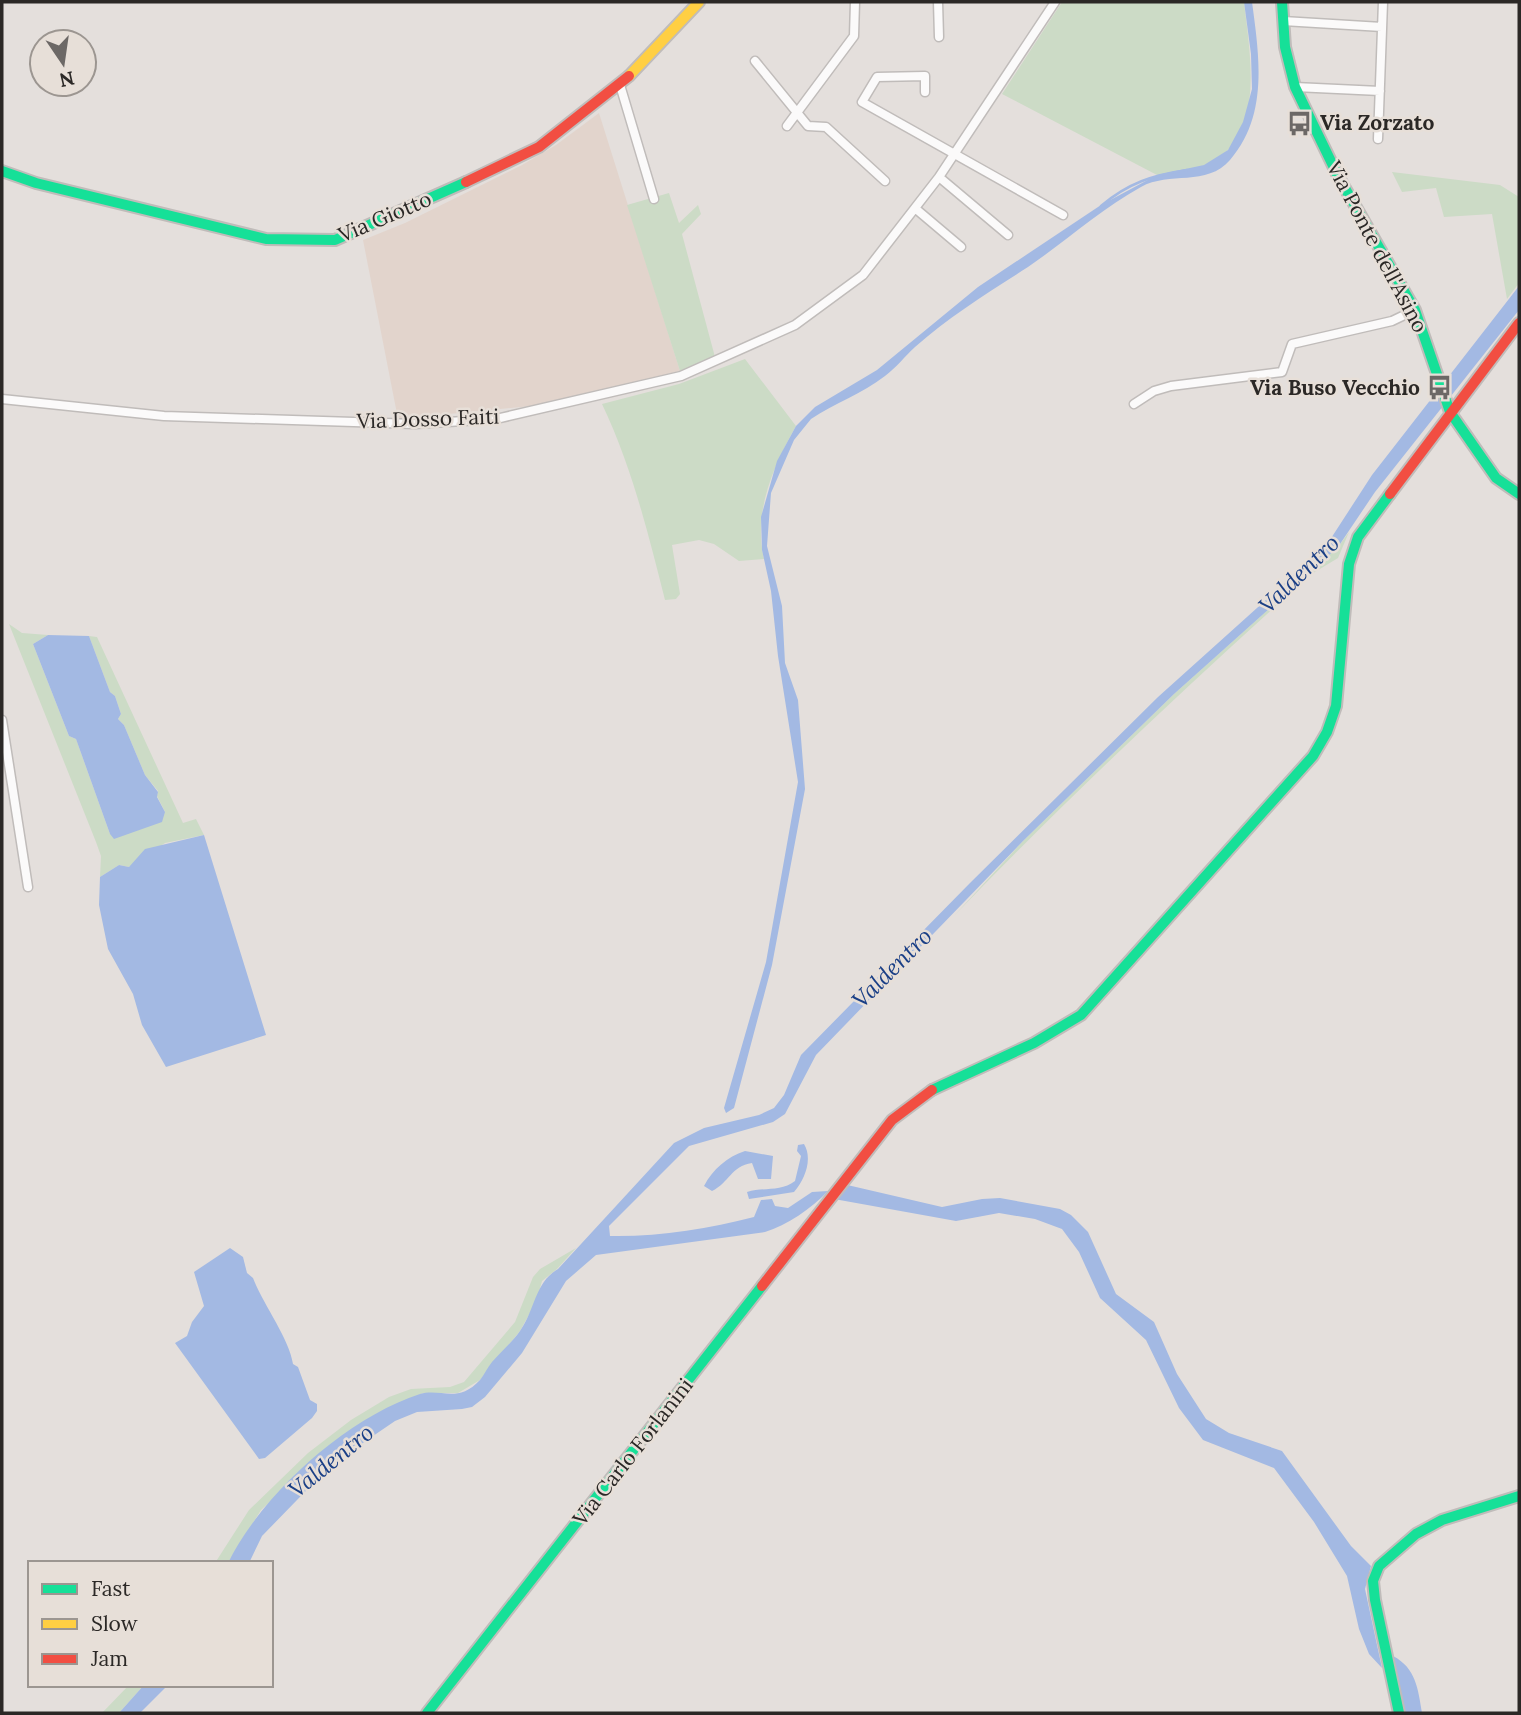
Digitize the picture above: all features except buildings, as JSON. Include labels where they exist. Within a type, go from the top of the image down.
[{"type":"main road","name":"Via Giotto","points":[[2,171],[36,183],[267,239],[335,240],[381,222],[539,147],[620,85],[699,2]]},
{"type":"main road","name":"Via Ponte dell'Asino","points":[[1282,2],[1285,47],[1295,87],[1338,176],[1415,310],[1449,408],[1496,478],[1519,494]]},
{"type":"main road","points":[[1449,408],[1519,323]]},
{"type":"main road","name":"Via Carlo Forlanini","points":[[427,1713],[892,1120],[912,1102],[1049,1036],[1081,1015],[1313,756],[1333,723],[1354,546],[1364,527],[1449,408]]},
{"type":"main road","points":[[1399,1713],[1385,1653],[1373,1581],[1379,1566],[1416,1534],[1442,1520],[1519,1496]]},
{"type":"street","points":[[787,126],[854,36],[855,2]]},
{"type":"street","points":[[938,2],[939,37]]},
{"type":"street","name":"Via Dosso Faiti","points":[[2,399],[164,416],[415,424],[496,419],[681,376],[764,342],[795,325],[863,275],[956,154],[1055,2]]},
{"type":"street","points":[[1378,139],[1383,2]]},
{"type":"street","points":[[1283,21],[1382,27]]},
{"type":"street","points":[[755,61],[808,126],[826,127],[886,181]]},
{"type":"street","points":[[925,92],[925,76],[887,75],[877,77],[862,102],[1063,215]]},
{"type":"street","points":[[620,85],[654,199]]},
{"type":"street","points":[[1295,87],[1380,91]]},
{"type":"street","points":[[939,177],[1008,234]]},
{"type":"street","points":[[916,209],[961,247]]},
{"type":"street","points":[[1134,404],[1154,391],[1171,386],[1282,372],[1292,344],[1392,321],[1415,310]]},
{"type":"street","points":[[2,720],[29,887]]},
{"type":"shaded area","points":[[599,113],[680,371],[542,405],[398,419],[363,240],[405,223],[522,165],[556,145]]},
{"type":"green space","points":[[1062,2],[1244,2],[1249,41],[1250,86],[1243,127],[1233,144],[1218,158],[1204,165],[1157,175],[1002,94]]},
{"type":"green space","points":[[1392,172],[1500,185],[1519,197],[1519,283],[1507,299],[1492,214],[1444,217],[1436,188],[1402,192]]},
{"type":"green space","points":[[669,193],[679,223],[698,205],[701,214],[682,234],[715,357],[680,371],[627,205]]},
{"type":"green space","points":[[745,359],[796,426],[767,490],[761,524],[764,559],[739,561],[714,544],[699,540],[672,545],[680,594],[676,599],[665,600],[631,476],[602,404],[679,384]]},
{"type":"green space","points":[[1349,532],[1338,558],[1310,575],[1173,701],[953,917],[1023,841],[1174,694],[1338,547]]},
{"type":"green space","points":[[9,624],[22,633],[48,635],[33,644],[69,736],[76,739],[110,834],[165,812],[157,796],[158,791],[145,775],[124,725],[118,719],[121,714],[115,696],[110,692],[89,636],[97,637],[183,823],[196,819],[204,835],[165,843],[129,867],[119,865],[100,877],[101,856],[96,842]]},
{"type":"green space","points":[[576,1248],[542,1281],[537,1300],[520,1331],[480,1380],[458,1393],[423,1393],[360,1424],[329,1447],[261,1510],[229,1561],[216,1561],[249,1510],[308,1453],[351,1420],[389,1397],[411,1389],[450,1387],[464,1382],[515,1322],[533,1277],[540,1269]]},
{"type":"green space","points":[[127,1687],[142,1687],[119,1713],[102,1713]]},
{"type":"water","points":[[1244,2],[1252,2],[1258,84],[1251,124],[1230,160],[1210,173],[1152,182],[1126,196],[942,325],[889,373],[811,419],[794,440],[771,493],[767,546],[782,606],[785,663],[798,700],[805,789],[772,965],[734,1108],[726,1113],[724,1108],[766,962],[798,782],[778,656],[771,591],[762,550],[761,517],[777,461],[796,426],[815,407],[877,370],[978,287],[1101,205],[1157,175],[1204,165],[1228,150],[1243,122],[1252,89],[1251,54]]},
{"type":"water","name":"Valdentro","points":[[1519,286],[1519,310],[1375,492],[1338,547],[1174,694],[1023,841],[816,1055],[785,1114],[773,1122],[689,1146],[609,1226],[610,1236],[664,1234],[719,1225],[754,1217],[761,1200],[772,1199],[775,1206],[788,1208],[812,1192],[828,1191],[821,1198],[790,1221],[765,1232],[596,1255],[566,1281],[522,1353],[485,1397],[472,1407],[417,1412],[395,1421],[332,1464],[262,1536],[250,1561],[229,1561],[262,1511],[284,1486],[336,1440],[392,1405],[420,1394],[457,1393],[472,1387],[480,1380],[520,1331],[544,1281],[674,1143],[704,1128],[759,1115],[774,1108],[784,1095],[801,1055],[1158,697],[1326,546],[1372,475]]},
{"type":"water","points":[[48,635],[89,636],[110,692],[115,696],[121,714],[118,719],[124,725],[145,775],[158,792],[157,797],[165,812],[162,822],[114,839],[110,834],[76,739],[69,736],[33,644]]},
{"type":"water","points":[[204,835],[266,1035],[166,1067],[142,1025],[133,994],[108,949],[99,905],[100,877],[119,865],[129,867],[145,849]]},
{"type":"water","points":[[804,1144],[808,1162],[794,1192],[749,1199],[747,1192],[778,1188],[795,1181],[801,1156],[797,1151],[798,1145]]},
{"type":"water","points":[[745,1151],[773,1156],[771,1179],[758,1179],[752,1163],[739,1168],[712,1191],[704,1186],[721,1164]]},
{"type":"water","points":[[843,1184],[942,1207],[1000,1198],[1060,1209],[1071,1215],[1088,1232],[1116,1294],[1154,1322],[1177,1374],[1206,1419],[1229,1433],[1282,1451],[1351,1546],[1371,1566],[1365,1589],[1382,1668],[1369,1654],[1359,1629],[1347,1576],[1314,1522],[1274,1468],[1203,1440],[1179,1408],[1146,1340],[1100,1298],[1079,1252],[1062,1229],[1035,1219],[999,1213],[956,1221],[834,1199]]},
{"type":"water","points":[[230,1248],[243,1257],[247,1273],[253,1278],[281,1333],[293,1364],[298,1367],[310,1400],[317,1404],[317,1411],[312,1418],[265,1458],[259,1459],[175,1343],[187,1336],[192,1322],[204,1306],[194,1272]]},
{"type":"water","points":[[1393,1656],[1411,1673],[1422,1713],[1404,1713]]},
{"type":"water","points":[[142,1687],[166,1687],[140,1713],[119,1713]]},
{"type":"waterway","points":[[1101,206],[1121,191],[1141,181],[1187,170]]},
{"type":"traffic: fast","points":[[1282,2],[1285,47],[1295,87],[1338,176],[1415,310],[1450,412],[1496,478],[1519,494]]},
{"type":"traffic: fast","points":[[2,171],[36,183],[266,239],[335,240],[466,182]]},
{"type":"traffic: fast","points":[[932,1090],[1034,1043],[1081,1015],[1313,756],[1327,732],[1336,706],[1349,564],[1358,537],[1390,494]]},
{"type":"traffic: fast","points":[[427,1713],[762,1286]]},
{"type":"traffic: fast","points":[[1399,1713],[1375,1600],[1373,1581],[1379,1566],[1416,1534],[1442,1520],[1519,1496]]},
{"type":"traffic: slow","points":[[629,76],[699,2]]},
{"type":"traffic: jam","points":[[466,182],[539,147],[629,76]]},
{"type":"traffic: jam","points":[[1390,494],[1519,323]]},
{"type":"traffic: jam","points":[[762,1286],[892,1120],[932,1090]]},
{"type":"place","name":"Via Zorzato","points":[[1300,123]]},
{"type":"place","name":"Via Buso Vecchio","points":[[1440,388]]}]
